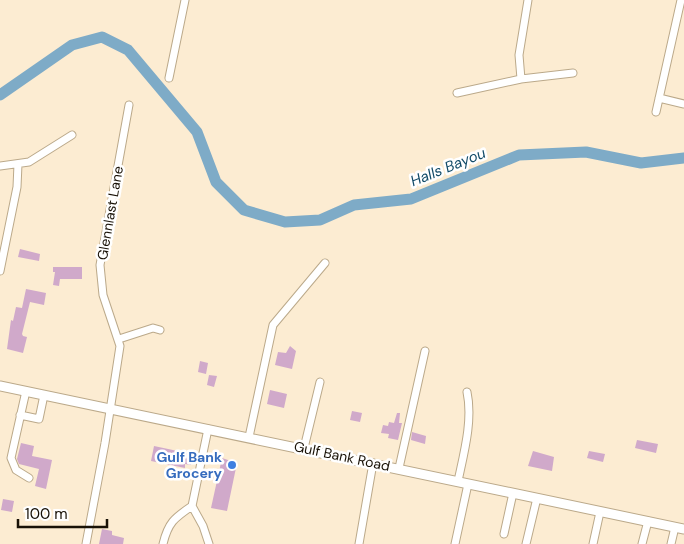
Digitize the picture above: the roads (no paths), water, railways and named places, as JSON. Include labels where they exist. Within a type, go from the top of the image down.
[{"type":"main road","name":"Gulf Bank Road","points":[[0,386],[304,448],[679,528]]},
{"type":"street","points":[[168,78],[185,0]]},
{"type":"street","points":[[521,80],[519,55],[528,0]]},
{"type":"street","points":[[656,112],[681,0]]},
{"type":"street","points":[[457,93],[521,80],[573,73]]},
{"type":"street","points":[[659,98],[684,104]]},
{"type":"street","name":"Glennlast Lane","points":[[86,544],[110,408],[119,339],[103,295],[100,265],[129,105]]},
{"type":"street","points":[[0,166],[29,162],[72,135]]},
{"type":"street","points":[[0,271],[17,187],[18,164]]},
{"type":"street","points":[[249,437],[273,325],[325,263]]},
{"type":"street","points":[[119,339],[154,328],[160,330]]},
{"type":"street","points":[[399,468],[425,351]]},
{"type":"street","points":[[304,448],[320,382]]},
{"type":"street","points":[[26,391],[11,458],[16,470],[30,478]]},
{"type":"street","points":[[458,481],[469,420],[470,406],[466,392]]},
{"type":"street","points":[[20,416],[39,419],[44,395]]},
{"type":"street","points":[[208,428],[192,506],[203,526],[209,544]]},
{"type":"street","points":[[359,544],[373,463]]},
{"type":"street","points":[[455,544],[468,484]]},
{"type":"street","points":[[504,534],[513,493]]},
{"type":"street","points":[[526,544],[538,498]]},
{"type":"street","points":[[163,544],[166,528],[176,516],[192,506]]},
{"type":"street","points":[[593,544],[600,512]]},
{"type":"street","points":[[642,544],[648,521]]},
{"type":"street","points":[[671,544],[679,528]]},
{"type":"waterway","name":"Halls Bayou","points":[[0,95],[72,45],[102,37],[128,50],[197,132],[216,182],[244,210],[285,222],[320,220],[354,205],[411,199],[519,155],[586,152],[641,163],[684,158]]},
{"type":"place","name":"Gulf Bank Grocery","points":[[232,465]]}]
